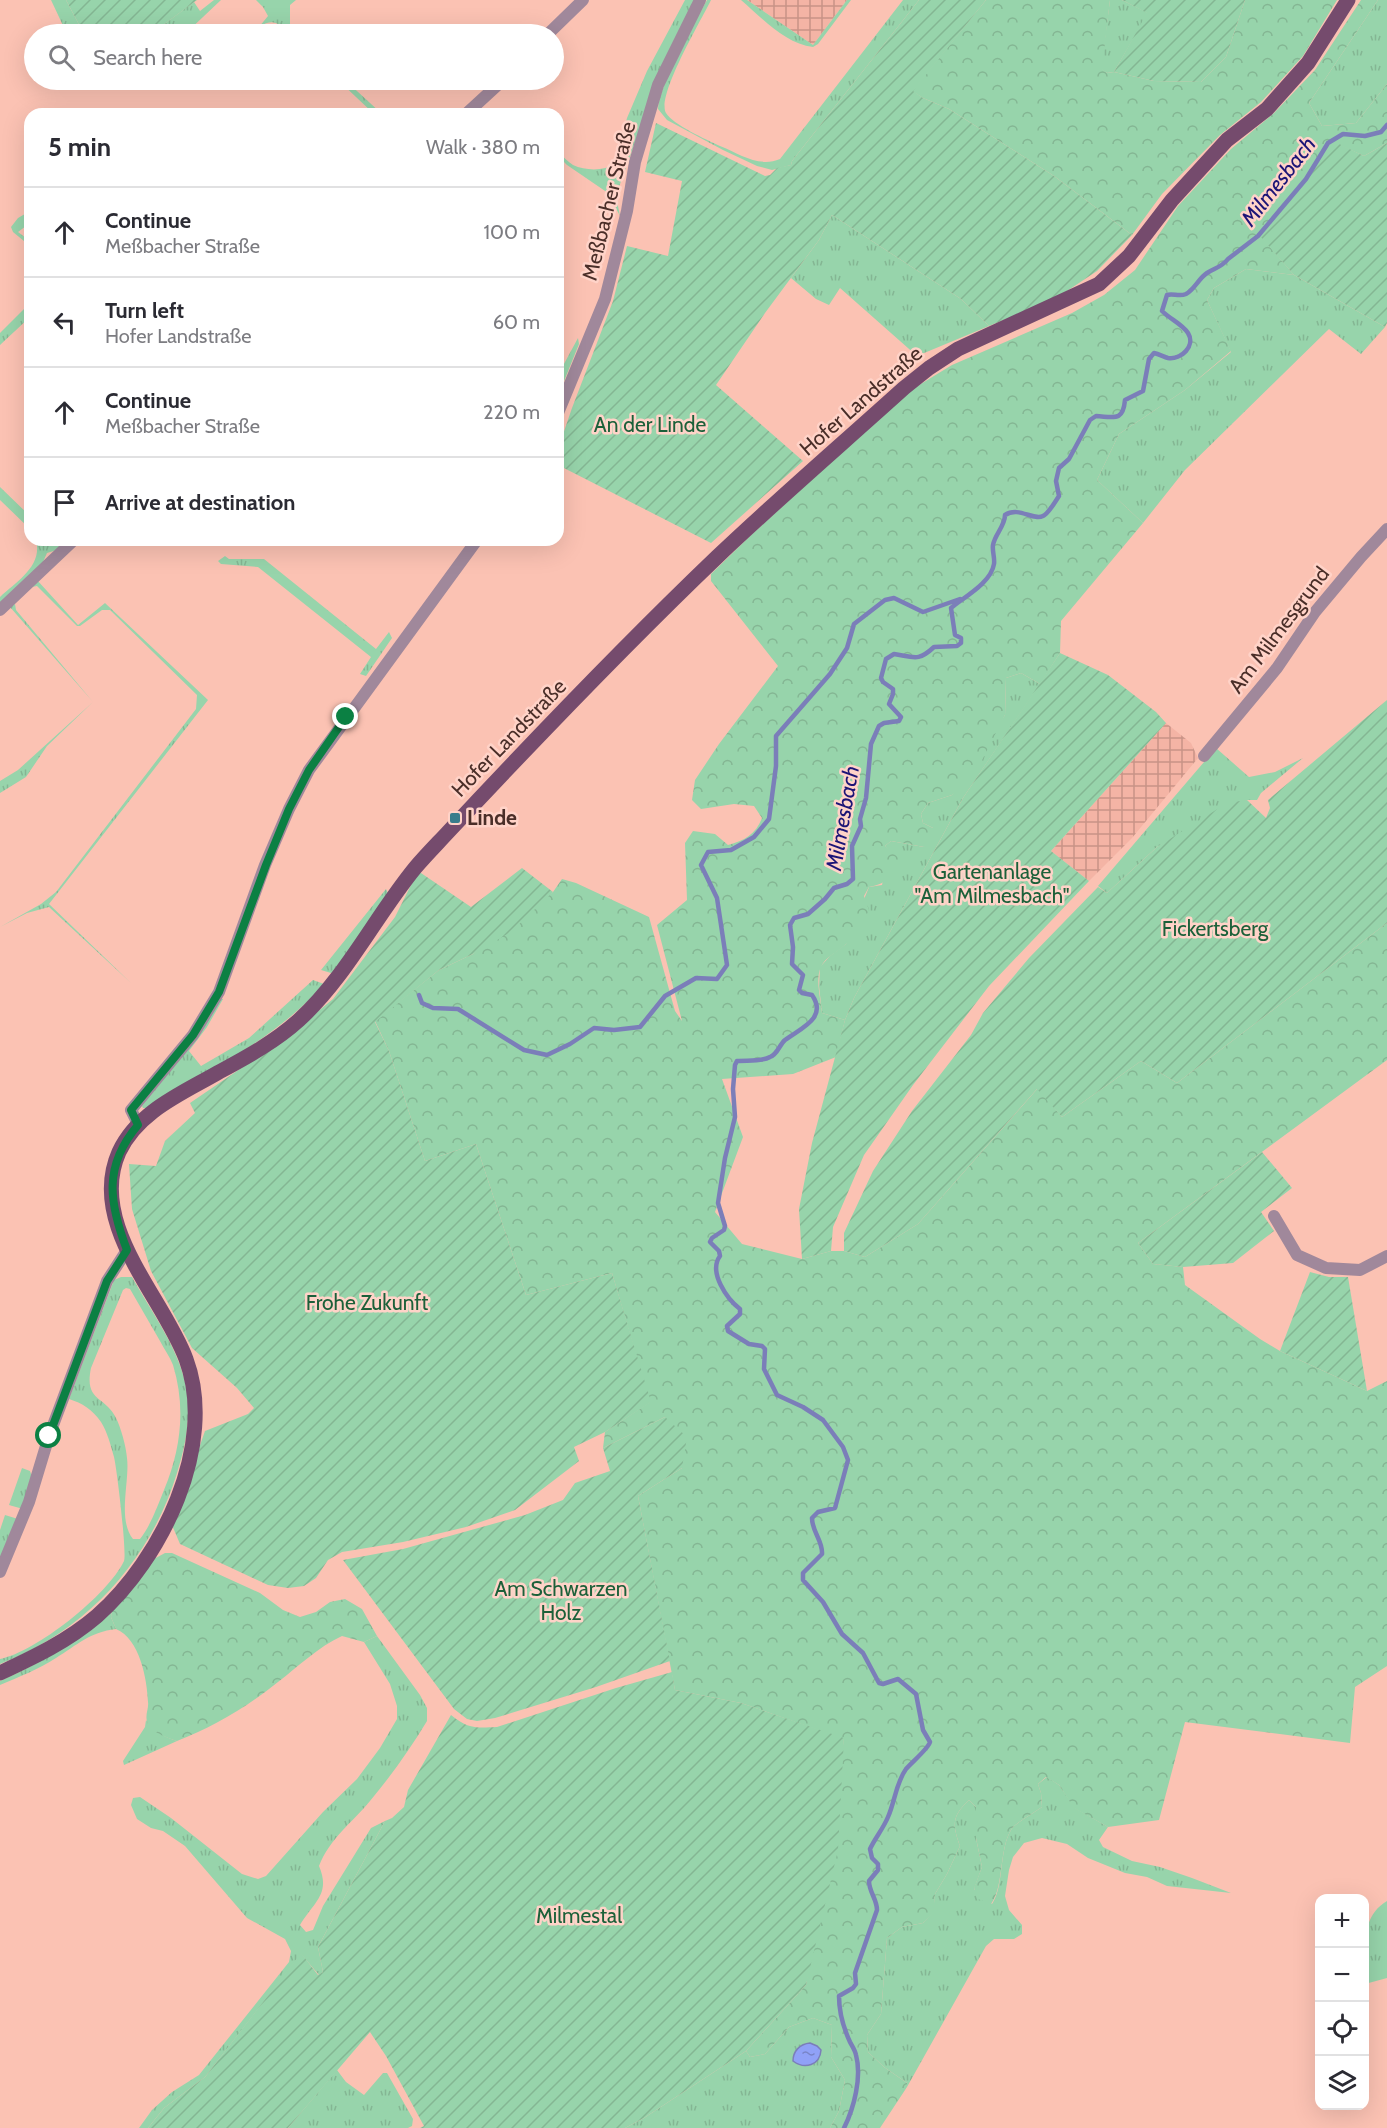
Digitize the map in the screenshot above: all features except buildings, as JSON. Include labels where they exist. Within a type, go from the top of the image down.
[{"type":"main road","name":"Hofer Landstraße","points":[[0,1673],[36,1657],[69,1638],[119,1595],[157,1542],[183,1480],[192,1448],[196,1419],[190,1371],[182,1350],[127,1250],[114,1212],[112,1188],[114,1168],[119,1152],[138,1125],[183,1092],[254,1052],[303,1016],[318,1001],[415,868],[530,744],[720,554],[904,388],[958,349],[1099,284],[1121,263],[1172,200],[1227,140],[1267,109],[1308,63],[1348,0]]},
{"type":"street","points":[[558,24],[583,0]]},
{"type":"street","name":"Meßbacher Straße","points":[[564,398],[605,298],[627,211],[635,162],[658,86],[700,0]]},
{"type":"street","points":[[473,108],[492,90]]},
{"type":"street","name":"Am Milmesgrund","points":[[1204,756],[1277,668],[1315,612],[1360,557],[1387,529]]},
{"type":"street","points":[[0,610],[68,546]]},
{"type":"street","points":[[138,1125],[131,1110],[193,1035],[219,992],[266,865],[289,809],[309,770],[473,546]]},
{"type":"street","points":[[1274,1216],[1297,1255],[1326,1268],[1360,1270],[1387,1256]]},
{"type":"street","points":[[0,1572],[29,1502],[49,1436],[107,1281],[127,1250]]},
{"type":"shaded area","points":[[747,0],[847,0],[813,45]]},
{"type":"shaded area","points":[[1166,723],[1191,743],[1198,758],[1132,838],[1089,881],[1051,851]]},
{"type":"green space","points":[[51,0],[66,0],[79,24],[62,24]]},
{"type":"green space","points":[[66,0],[197,0],[165,24],[79,24]]},
{"type":"green space","points":[[214,0],[221,0],[196,24],[164,24],[194,2],[200,11]]},
{"type":"green space","points":[[256,0],[296,0],[290,5],[290,24],[272,22],[261,24],[268,16]]},
{"type":"green space","points":[[685,0],[698,0],[661,71],[620,184],[617,201],[620,216],[608,193],[567,165],[564,157],[573,165],[584,168],[600,169],[615,164],[627,118],[647,71]]},
{"type":"green space","points":[[707,0],[711,0],[673,75],[665,104],[666,113],[682,127],[707,140],[750,159],[765,162],[780,159],[903,0],[919,0],[791,165],[772,170],[757,166],[723,150],[667,120],[658,109],[664,85]]},
{"type":"green space","points":[[741,0],[747,0],[813,45],[847,0],[851,0],[818,44],[813,47],[793,41],[783,35]]},
{"type":"green space","name":"An der Linde","points":[[919,0],[986,0],[913,91],[949,109],[1054,176],[1132,235],[1097,271],[1055,299],[989,326],[961,299],[832,215],[819,240],[716,385],[803,461],[711,543],[564,468],[564,431],[613,301],[627,246],[668,256],[682,181],[645,172],[656,123],[765,176],[770,175],[777,168],[791,165]]},
{"type":"green space","points":[[986,0],[1110,0],[1102,69],[1107,73],[1114,72],[1154,81],[1201,82],[1226,57],[1245,0],[1337,0],[1303,56],[1261,102],[1220,135],[1162,194],[1132,235],[1054,176],[949,109],[912,91]]},
{"type":"green space","points":[[1110,0],[1122,0],[1148,13],[1114,72],[1107,73],[1101,69]]},
{"type":"green space","points":[[1122,0],[1245,0],[1226,57],[1201,82],[1154,81],[1114,72],[1147,13]]},
{"type":"green space","points":[[1361,0],[1378,0],[1309,103],[1322,126],[1356,123],[1387,84],[1387,143],[1364,156],[1333,142],[1323,150],[1307,179],[1260,235],[1294,275],[1246,269],[1214,288],[1207,300],[1231,351],[1185,390],[1119,434],[1097,480],[1143,523],[1061,621],[1060,653],[1040,684],[1021,673],[1006,678],[1005,715],[976,772],[952,795],[928,803],[921,814],[923,823],[933,828],[935,834],[931,845],[924,847],[891,841],[885,846],[899,858],[895,870],[886,881],[869,887],[864,896],[869,910],[862,925],[842,948],[825,960],[819,972],[818,983],[822,1013],[845,1020],[836,1057],[793,1074],[722,1079],[743,1137],[715,1212],[742,1244],[802,1259],[831,1251],[844,1251],[865,1257],[918,1224],[1038,1088],[1062,1117],[1141,1061],[1177,1083],[1387,923],[1387,1060],[1138,1243],[1153,1264],[1183,1267],[1185,1285],[1280,1351],[1367,1391],[1387,1381],[1387,1666],[1355,1687],[1350,1743],[1185,1722],[1159,1820],[1108,1827],[1074,1808],[1059,1785],[1046,1777],[1038,1784],[1042,1807],[1016,1824],[1007,1838],[998,1888],[991,1904],[978,1899],[974,1888],[982,1867],[976,1838],[976,1807],[969,1800],[959,1811],[955,1821],[960,1846],[935,1894],[934,1913],[923,1923],[902,1927],[887,1938],[881,2014],[867,2035],[868,2052],[907,2083],[907,2087],[880,2128],[830,2128],[839,2111],[845,2080],[831,2057],[832,2025],[813,2018],[789,2027],[765,2054],[750,2057],[746,2051],[806,1985],[844,1739],[741,1703],[675,1690],[638,1496],[682,1468],[665,1417],[603,1448],[605,1432],[650,1402],[612,1273],[526,1295],[476,1144],[425,1161],[389,1051],[375,1021],[439,970],[473,954],[553,892],[562,879],[576,883],[649,917],[675,1011],[682,1021],[657,925],[687,900],[685,843],[693,831],[715,834],[728,845],[753,833],[762,818],[754,806],[734,804],[701,809],[692,800],[695,780],[778,666],[711,581],[711,574],[906,393],[952,365],[1072,313],[1104,295],[1135,270],[1178,206],[1231,149],[1274,113],[1315,70]]},
{"type":"green space","points":[[1378,0],[1387,0],[1387,84],[1356,123],[1322,126],[1309,103]]},
{"type":"green space","points":[[349,90],[356,90],[375,108],[368,108]]},
{"type":"green space","points":[[1333,141],[1364,156],[1387,143],[1387,323],[1385,327],[1294,275],[1260,236],[1307,179],[1323,150]]},
{"type":"green space","points":[[24,214],[24,228],[18,232],[24,236],[24,241],[13,232],[11,227]]},
{"type":"green space","points":[[832,215],[961,299],[989,326],[917,356],[840,288],[829,305],[816,299],[791,278],[819,240]]},
{"type":"green space","points":[[1246,269],[1294,275],[1385,327],[1361,354],[1329,329],[1185,470],[1143,523],[1097,480],[1119,434],[1185,390],[1231,352],[1207,300],[1214,288]]},
{"type":"green space","points":[[24,309],[24,323],[0,345],[0,333]]},
{"type":"green space","points":[[578,338],[579,344],[564,381],[564,364]]},
{"type":"green space","points":[[0,487],[24,510],[24,523],[0,500]]},
{"type":"green space","points":[[37,546],[61,546],[60,549],[47,553],[43,562],[0,607],[0,597],[27,572],[36,558]]},
{"type":"green space","points":[[225,556],[229,559],[264,559],[376,649],[389,632],[392,638],[366,676],[360,674],[371,657],[258,567],[221,564],[218,561]]},
{"type":"green space","points":[[37,580],[78,625],[105,603],[208,700],[49,904],[131,983],[49,907],[27,913],[0,927],[41,904],[56,892],[196,709],[197,695],[110,610],[102,610],[77,626],[37,586],[32,587]]},
{"type":"green space","points":[[15,604],[16,610],[93,702],[10,607]]},
{"type":"green space","name":"Gartenanlage \"Am Milmesbach\"","points":[[1060,653],[1108,675],[1156,712],[1166,723],[1051,851],[1089,881],[989,986],[913,1085],[864,1155],[833,1227],[831,1251],[802,1259],[799,1209],[812,1143],[845,1020],[854,998],[963,798]]},
{"type":"green space","points":[[1021,673],[1040,684],[963,798],[854,998],[845,1020],[822,1013],[819,986],[820,967],[846,944],[869,887],[882,885],[889,851],[885,846],[891,841],[924,847],[933,828],[923,823],[921,814],[928,803],[952,795],[1005,715],[1006,678]]},
{"type":"green space","name":"Fickertsberg","points":[[1387,700],[1387,923],[1177,1083],[1141,1061],[1062,1117],[1037,1089],[918,1224],[865,1257],[844,1251],[844,1233],[873,1171],[912,1111],[971,1035],[983,1013],[1029,958],[1098,887],[1107,893],[1157,847],[1227,803],[1247,800],[1266,818],[1270,808],[1268,800]]},
{"type":"green space","points":[[93,702],[47,746],[26,777],[0,793],[0,781],[18,770]]},
{"type":"green space","points":[[1216,748],[1249,777],[1275,772],[1303,758],[1261,793],[1257,800],[1247,800],[1157,847],[1107,893],[1098,886]]},
{"type":"green space","name":"Frohe Zukunft","points":[[522,868],[553,892],[511,932],[439,970],[375,1022],[389,1051],[425,1161],[476,1144],[526,1295],[612,1273],[651,1402],[605,1432],[574,1447],[579,1461],[515,1510],[466,1527],[403,1542],[342,1552],[328,1560],[316,1578],[304,1586],[288,1588],[268,1585],[180,1544],[172,1525],[205,1431],[248,1414],[254,1408],[237,1388],[192,1348],[151,1271],[132,1209],[129,1164],[156,1166],[165,1141],[195,1113],[190,1103],[288,1036],[333,999],[395,917],[418,871],[471,907]]},
{"type":"green space","points":[[386,889],[389,895],[335,971],[331,973],[321,970]]},
{"type":"green space","points":[[313,980],[324,984],[305,1004],[263,1038],[217,1067],[143,1108],[142,1106],[219,998],[223,999],[207,1027],[189,1051],[201,1066],[249,1038]]},
{"type":"green space","points":[[1262,1152],[1292,1188],[1261,1212],[1274,1231],[1233,1263],[1183,1267],[1153,1264],[1138,1243]]},
{"type":"green space","points":[[1310,1272],[1329,1277],[1348,1277],[1367,1391],[1280,1351]]},
{"type":"green space","points":[[121,1277],[132,1277],[165,1333],[184,1377],[188,1402],[188,1423],[177,1473],[150,1535],[132,1563],[111,1589],[60,1633],[0,1664],[0,1659],[32,1646],[70,1620],[103,1590],[124,1561],[119,1493],[109,1439],[98,1418],[91,1411],[69,1399],[114,1280]],"holes":[[[130,1289],[173,1365],[180,1412],[178,1444],[170,1475],[154,1516],[140,1539],[133,1539],[126,1521],[127,1467],[121,1432],[116,1418],[90,1387],[91,1368],[123,1290]]]},
{"type":"green space","name":"Am Schwarzen Holz","points":[[665,1417],[687,1437],[682,1468],[638,1496],[670,1661],[596,1687],[495,1718],[477,1721],[467,1719],[454,1709],[343,1560],[403,1549],[525,1515],[563,1500],[575,1483],[610,1471],[603,1448]]},
{"type":"green space","points":[[22,1468],[30,1471],[32,1477],[23,1509],[9,1505]]},
{"type":"green space","points":[[5,1515],[18,1519],[0,1565],[0,1530]]},
{"type":"green space","points":[[165,1553],[172,1553],[260,1593],[283,1610],[300,1617],[316,1612],[330,1602],[345,1599],[362,1609],[377,1636],[364,1642],[342,1636],[333,1640],[229,1716],[177,1741],[169,1738],[148,1725],[147,1693],[141,1661],[131,1641],[116,1629],[111,1617],[112,1610],[152,1560]]},
{"type":"green space","points":[[112,1610],[111,1617],[116,1629],[91,1636],[43,1666],[0,1685],[0,1681],[45,1659],[72,1641]]},
{"type":"green space","points":[[377,1636],[420,1695],[427,1708],[427,1721],[385,1782],[329,1847],[319,1866],[323,1884],[322,1891],[300,1925],[306,1932],[313,1930],[323,1906],[371,1828],[385,1821],[318,1947],[323,1972],[319,1975],[301,1954],[205,2077],[164,2108],[148,2128],[139,2128],[152,2110],[172,2092],[199,2075],[289,1962],[291,1951],[285,1939],[247,1918],[185,1846],[163,1831],[151,1828],[137,1819],[131,1805],[133,1798],[140,1797],[171,1818],[242,1874],[258,1879],[266,1876],[323,1812],[357,1779],[380,1748],[397,1719],[397,1706],[390,1684],[364,1642]]},
{"type":"green space","name":"Milmestal","points":[[672,1672],[675,1690],[741,1703],[844,1738],[838,1850],[806,1985],[746,2051],[625,2128],[420,2128],[424,2126],[386,2056],[370,2032],[288,2128],[148,2128],[164,2108],[205,2077],[301,1953],[318,1975],[323,1972],[318,1947],[385,1821],[404,1807],[408,1790],[451,1715],[473,1727],[497,1727]]},
{"type":"green space","points":[[146,1720],[156,1731],[177,1741],[124,1765],[123,1761],[145,1727]]},
{"type":"green space","points":[[1047,1777],[1059,1785],[1075,1808],[1108,1827],[1099,1840],[1103,1847],[1132,1861],[1160,1867],[1231,1893],[1167,1886],[1147,1877],[1125,1873],[1088,1858],[1067,1844],[1042,1838],[1024,1843],[1013,1857],[1005,1896],[1009,1910],[1022,1925],[1022,1934],[1014,1939],[994,1939],[986,1946],[907,2087],[907,2083],[868,2052],[867,2035],[881,2014],[887,1938],[902,1927],[923,1923],[933,1913],[935,1894],[960,1846],[955,1821],[959,1811],[969,1800],[976,1807],[976,1838],[982,1867],[974,1889],[992,1904],[996,1897],[1007,1838],[1016,1824],[1042,1807],[1038,1784]]},
{"type":"green space","points":[[1387,1901],[1387,1978],[1369,1983],[1369,1923],[1378,1908]]},
{"type":"green space","points":[[813,2018],[832,2025],[831,2057],[845,2080],[839,2111],[830,2128],[625,2128],[746,2051],[750,2057],[765,2054],[789,2027]]},
{"type":"green space","points":[[337,2070],[346,2082],[364,2095],[383,2073],[387,2073],[413,2119],[412,2126],[408,2128],[288,2128]]},
{"type":"water","points":[[810,2043],[821,2050],[818,2059],[807,2065],[793,2061],[798,2049]]},
{"type":"waterway","name":"Milmesbach","points":[[844,2128],[854,2102],[858,2064],[856,2053],[842,2020],[839,1996],[856,1984],[855,1973],[877,1910],[869,1881],[878,1870],[878,1864],[872,1858],[870,1849],[888,1817],[903,1774],[930,1742],[923,1730],[916,1694],[898,1679],[883,1684],[879,1683],[863,1653],[842,1634],[823,1602],[803,1580],[803,1573],[822,1554],[812,1518],[818,1512],[835,1508],[848,1460],[843,1447],[823,1420],[803,1407],[777,1395],[764,1369],[765,1349],[762,1346],[749,1344],[728,1331],[727,1326],[740,1314],[740,1309],[721,1285],[716,1270],[719,1251],[710,1242],[724,1230],[725,1226],[718,1203],[725,1158],[735,1117],[733,1089],[735,1065],[737,1061],[763,1060],[773,1056],[785,1040],[805,1027],[815,1016],[817,1010],[812,995],[799,990],[803,975],[792,964],[793,947],[790,925],[794,918],[808,914],[834,888],[847,884],[853,879],[852,846],[861,826],[860,819],[866,798],[871,744],[879,726],[899,721],[901,717],[889,704],[893,689],[881,678],[886,659],[894,654],[920,657],[934,647],[957,646],[961,643],[961,638],[955,635],[951,608],[983,583],[992,571],[993,545],[1005,515],[1015,512],[1035,517],[1045,515],[1059,496],[1056,481],[1059,468],[1069,459],[1090,420],[1096,416],[1116,417],[1120,415],[1125,400],[1143,391],[1149,359],[1154,353],[1173,358],[1178,357],[1189,347],[1188,333],[1162,311],[1167,295],[1183,295],[1189,292],[1204,275],[1223,264],[1258,236],[1306,179],[1328,143],[1343,134],[1365,136],[1381,132],[1387,125]]},
{"type":"waterway","points":[[419,995],[422,1003],[433,1008],[458,1009],[524,1050],[547,1055],[570,1044],[594,1028],[614,1030],[640,1027],[665,996],[696,978],[717,979],[727,965],[717,898],[701,865],[708,852],[731,850],[754,837],[769,819],[776,766],[776,736],[830,674],[847,648],[854,624],[885,600],[894,598],[923,612],[960,599]]},
{"type":"place","name":"Linde","points":[[455,818]]},
{"type":"route","points":[[49,1436],[107,1281],[127,1250],[114,1212],[112,1188],[114,1168],[119,1152],[138,1125],[131,1110],[193,1035],[219,992],[289,809],[309,770],[346,717]]}]
